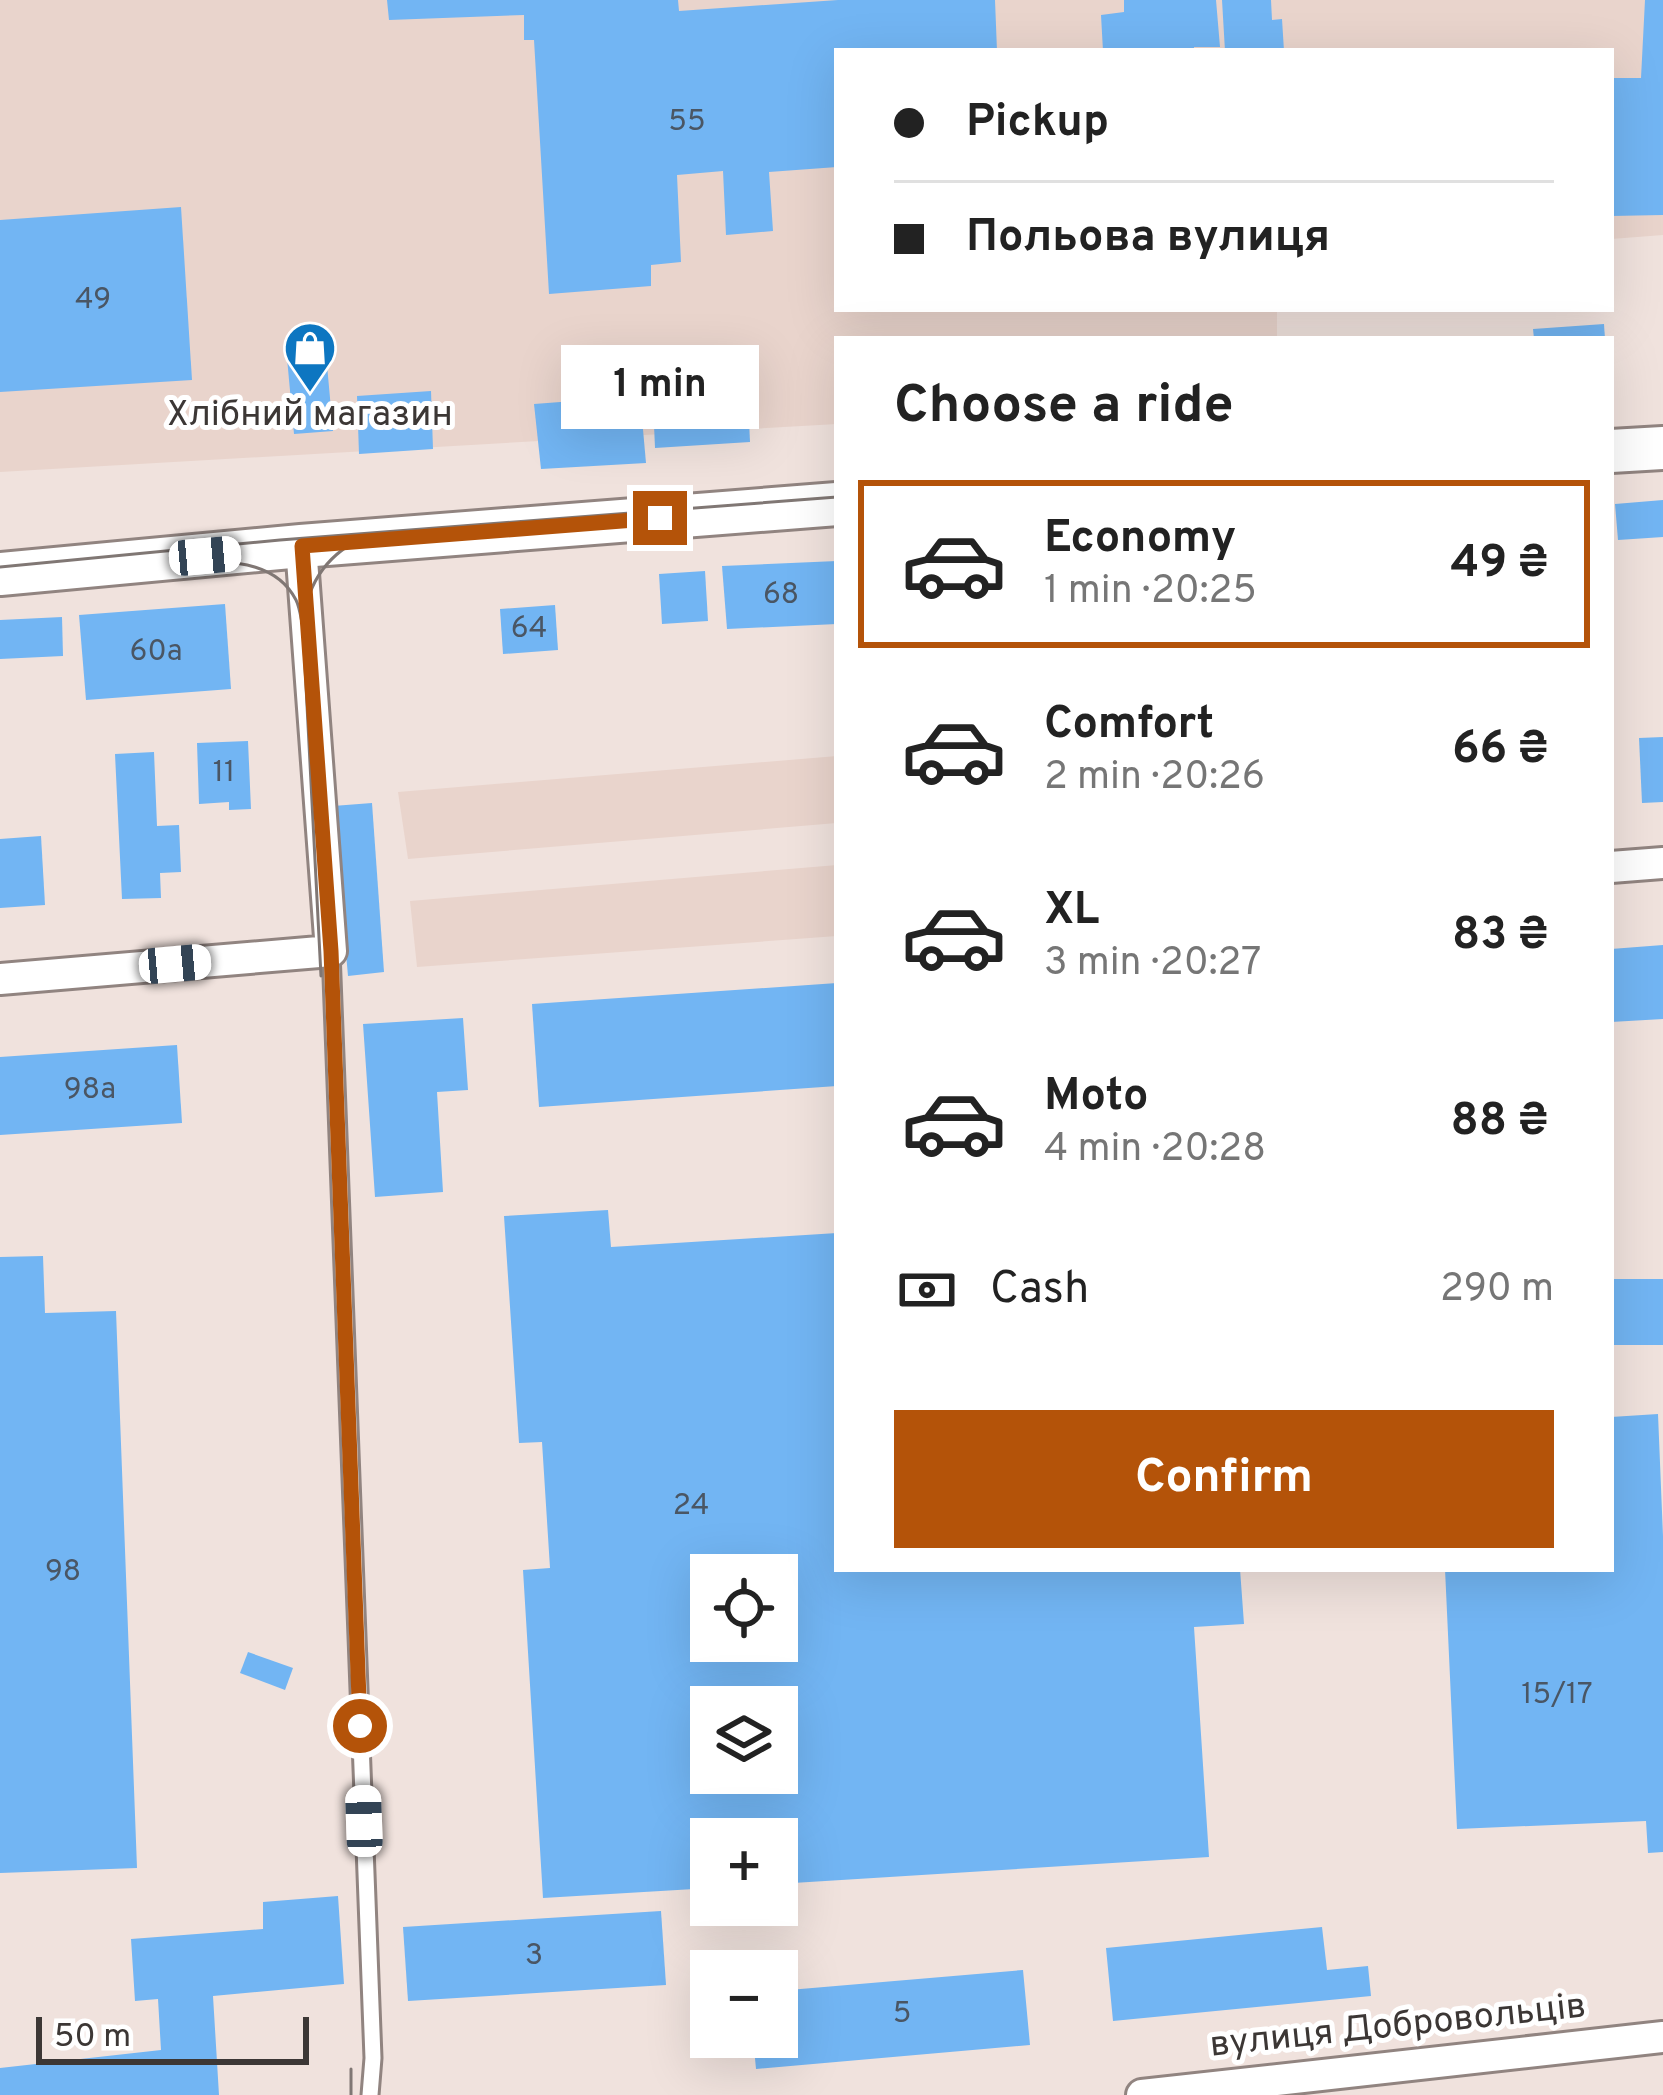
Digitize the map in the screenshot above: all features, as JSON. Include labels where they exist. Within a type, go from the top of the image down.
[{"type":"main road","points":[[1614,451],[1663,448]]},
{"type":"main road","points":[[0,574],[834,504]]},
{"type":"street","points":[[0,979],[331,951],[302,546]]},
{"type":"street","points":[[1614,867],[1663,863]]},
{"type":"street","name":"вулиця Добровольців","points":[[1142,2095],[1360,2083],[1663,2037]]},
{"type":"lane","points":[[331,951],[373,2058],[370,2095]]},
{"type":"shaded area","points":[[0,0],[1663,0],[1663,235],[1614,239],[1614,48],[834,48],[834,312],[1277,312],[1277,336],[834,336],[834,424],[0,472]]},
{"type":"shaded area","points":[[834,756],[834,823],[408,859],[398,792]]},
{"type":"shaded area","points":[[834,865],[834,936],[417,967],[410,901]]},
{"type":"building","points":[[387,0],[678,0],[679,11],[838,0],[995,0],[997,48],[834,48],[834,167],[769,172],[773,231],[726,235],[723,171],[677,175],[681,262],[651,265],[651,286],[549,294],[534,40],[524,40],[524,15],[389,20]]},
{"type":"building","points":[[1124,0],[1216,0],[1220,47],[1103,48],[1101,15],[1124,12]]},
{"type":"building","points":[[1222,0],[1271,0],[1272,20],[1282,19],[1284,48],[1225,48]]},
{"type":"building","points":[[1645,0],[1663,0],[1663,215],[1614,216],[1614,78],[1641,78]]},
{"type":"building","points":[[181,207],[192,380],[0,392],[0,220]]},
{"type":"building","points":[[1604,324],[1605,336],[1534,336],[1533,329]]},
{"type":"building","name":"Хлібний магазин","points":[[326,354],[333,431],[294,434],[287,358]]},
{"type":"building","points":[[431,391],[433,449],[359,454],[357,396]]},
{"type":"building","points":[[640,396],[646,463],[541,469],[534,404]]},
{"type":"building","points":[[748,398],[750,442],[655,448],[653,402]]},
{"type":"building","points":[[1663,500],[1663,537],[1618,540],[1615,504]]},
{"type":"building","points":[[834,561],[834,624],[727,629],[722,566]]},
{"type":"building","points":[[705,571],[708,621],[662,624],[659,574]]},
{"type":"building","points":[[225,604],[231,689],[86,700],[79,615]]},
{"type":"building","points":[[555,605],[558,650],[503,654],[500,609]]},
{"type":"building","points":[[62,617],[63,656],[0,659],[0,620]]},
{"type":"building","points":[[1663,737],[1663,802],[1642,803],[1639,738]]},
{"type":"building","points":[[248,741],[251,809],[229,810],[229,802],[199,804],[197,743]]},
{"type":"building","points":[[154,752],[157,826],[179,825],[181,872],[160,873],[161,898],[122,899],[115,754]]},
{"type":"building","points":[[372,803],[384,972],[348,976],[333,806]]},
{"type":"building","points":[[41,836],[45,905],[0,908],[0,839]]},
{"type":"building","points":[[1663,945],[1663,1019],[1614,1022],[1614,949]]},
{"type":"building","points":[[834,983],[834,1086],[539,1107],[532,1004]]},
{"type":"building","points":[[463,1018],[468,1090],[437,1092],[443,1192],[375,1197],[363,1024]]},
{"type":"building","points":[[177,1045],[182,1123],[0,1135],[0,1057]]},
{"type":"building","points":[[608,1210],[611,1247],[834,1233],[834,1572],[1240,1572],[1244,1624],[1194,1627],[1209,1857],[798,1883],[798,1818],[690,1818],[690,1889],[543,1898],[523,1570],[550,1568],[542,1442],[519,1443],[504,1216]]},
{"type":"building","points":[[43,1256],[45,1313],[116,1311],[137,1868],[0,1873],[0,1257]]},
{"type":"building","points":[[1614,1279],[1663,1279],[1663,1345],[1614,1345]]},
{"type":"building","points":[[1658,1414],[1663,1536],[1663,1852],[1648,1853],[1646,1821],[1457,1829],[1445,1572],[1614,1572],[1614,1417]]},
{"type":"building","points":[[248,1652],[293,1668],[285,1690],[240,1673]]},
{"type":"building","points":[[338,1896],[344,1984],[213,1996],[219,2095],[0,2095],[0,2068],[161,2050],[158,1999],[135,2001],[131,1939],[263,1929],[263,1902]]},
{"type":"building","points":[[661,1911],[666,1985],[408,2001],[403,1927]]},
{"type":"building","points":[[1322,1927],[1327,1970],[1368,1966],[1371,1996],[1113,2021],[1106,1948]]},
{"type":"building","points":[[1023,1970],[1030,2045],[756,2069],[755,2058],[798,2058],[798,1989]]},
{"type":"tram line","points":[[0,567],[834,497]]},
{"type":"tram line","points":[[303,622],[315,581],[331,559],[367,536]]},
{"type":"tram line","points":[[203,563],[243,564],[268,572],[288,588],[298,606],[303,628],[321,976]]},
{"type":"tram line","points":[[351,2069],[351,2095]]},
{"type":"place","name":"Хлібний магазин","points":[[310,394]]},
{"type":"route","points":[[360,1726],[331,951],[302,546],[660,518]]}]
